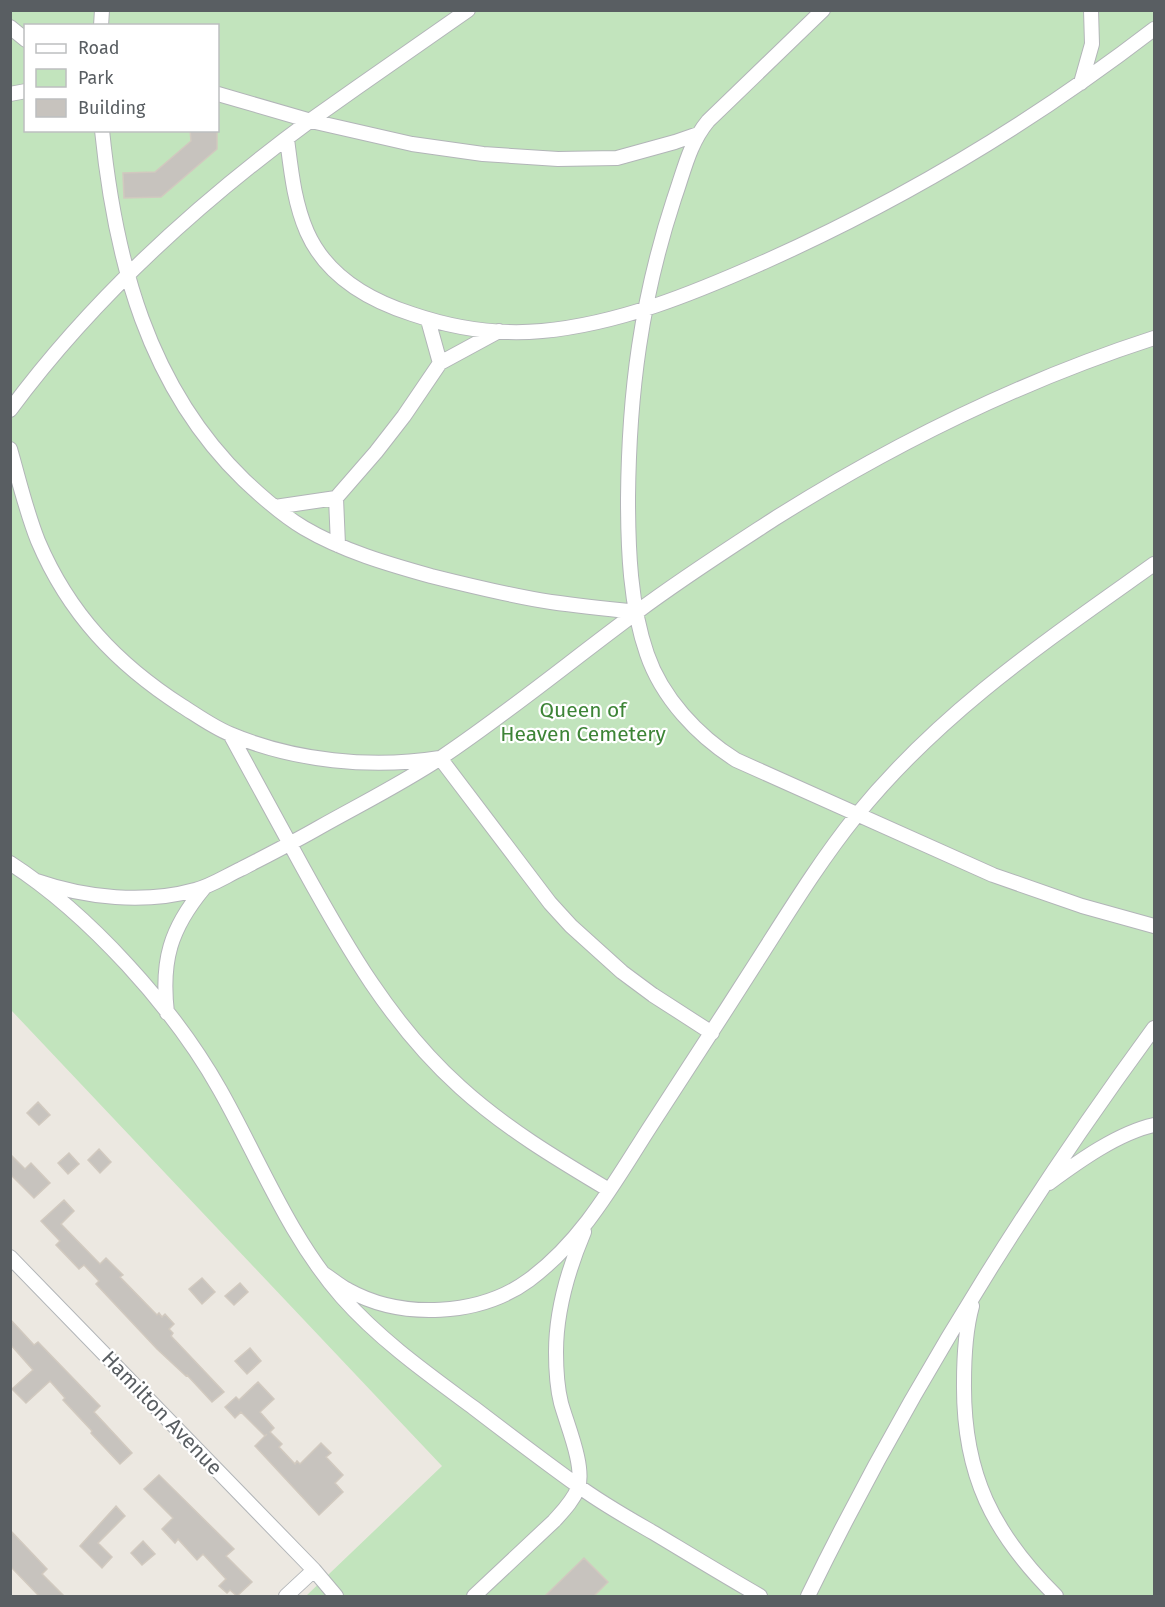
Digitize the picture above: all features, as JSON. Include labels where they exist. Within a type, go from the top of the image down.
[{"type":"street","points":[[10,410],[59,348],[129,275],[208,203],[311,121],[468,10]]},
{"type":"street","points":[[823,10],[708,121],[698,134],[690,150],[666,225],[645,308],[632,388],[628,477],[630,555],[637,612],[647,654],[656,674],[678,708],[720,750],[752,768],[993,875],[1082,906],[1155,926]]},
{"type":"street","points":[[1081,83],[1092,44],[1091,10]]},
{"type":"street","points":[[10,27],[24,38]]},
{"type":"street","points":[[287,139],[298,210],[308,234],[334,272],[357,290],[386,306],[428,320],[459,327],[499,331],[540,331],[606,321],[734,276],[868,212],[949,168],[1023,123],[1155,30]]},
{"type":"street","points":[[219,94],[311,121],[412,144],[495,155],[558,159],[617,158],[698,134]]},
{"type":"street","points":[[102,132],[111,204],[129,275],[153,348],[165,375],[216,452],[275,507],[303,528],[338,545],[409,570],[550,602],[637,612]]},
{"type":"street","points":[[428,320],[441,363]]},
{"type":"street","points":[[275,507],[336,498],[404,416],[441,363],[499,331]]},
{"type":"street","points":[[37,881],[57,888],[111,896],[167,896],[204,888],[290,844],[440,758],[637,612],[776,518],[893,450],[939,426],[1031,385],[1155,338]]},
{"type":"street","points":[[10,449],[26,508],[38,541],[66,593],[107,647],[144,680],[212,725],[230,734],[286,751],[349,762],[410,763],[440,758]]},
{"type":"street","points":[[336,498],[338,545]]},
{"type":"street","points":[[474,1596],[554,1521],[574,1497],[578,1486],[579,1472],[560,1400],[556,1352],[561,1302],[570,1269],[587,1225],[813,875],[857,815],[892,775],[959,709],[1024,657],[1155,564]]},
{"type":"street","points":[[230,734],[339,934],[390,1010],[419,1046],[459,1086],[508,1125],[538,1147],[609,1190]]},
{"type":"street","points":[[440,758],[550,903],[571,926],[622,972],[712,1033]]},
{"type":"street","points":[[10,863],[37,881],[93,930],[167,1013],[219,1088],[285,1215],[324,1274],[343,1298],[367,1322],[421,1368],[578,1486],[760,1596]]},
{"type":"street","points":[[167,1013],[165,985],[168,950],[181,919],[204,888]]},
{"type":"street","points":[[808,1596],[880,1454],[976,1290],[1074,1139],[1155,1028]]},
{"type":"street","points":[[1041,1190],[1084,1159],[1114,1142],[1155,1125]]},
{"type":"street","points":[[324,1274],[350,1291],[373,1301],[413,1309],[458,1309],[481,1304],[528,1281],[587,1225]]},
{"type":"street","name":"Hamilton Avenue","points":[[10,1257],[314,1570],[336,1596]]},
{"type":"street","points":[[976,1290],[966,1327],[964,1365],[966,1436],[971,1462],[987,1503],[1001,1530],[1030,1569],[1056,1596]]},
{"type":"street","points":[[286,1596],[314,1570]]},
{"type":"green space","name":"Queen of Heaven Cemetery","points":[[11,11],[1154,11],[1154,1596],[306,1596],[442,1466],[11,1010]]},
{"type":"building","points":[[190,132],[217,132],[217,149],[161,197],[124,198],[123,173],[155,172],[191,141]]},
{"type":"building","points":[[38,1102],[50,1115],[39,1125],[27,1113]]},
{"type":"building","points":[[99,1149],[111,1162],[100,1173],[88,1160]]},
{"type":"building","points":[[69,1153],[79,1164],[68,1174],[58,1163]]},
{"type":"building","points":[[10,1154],[25,1169],[31,1163],[50,1183],[34,1198],[10,1174]]},
{"type":"building","points":[[64,1200],[74,1211],[61,1224],[100,1264],[106,1258],[123,1275],[120,1277],[157,1315],[159,1313],[162,1317],[165,1314],[174,1324],[169,1329],[173,1333],[171,1336],[224,1392],[212,1402],[187,1375],[157,1349],[96,1284],[99,1281],[84,1265],[79,1269],[56,1245],[60,1241],[41,1221]]},
{"type":"building","points":[[202,1278],[215,1292],[202,1304],[189,1289]]},
{"type":"building","points":[[240,1283],[248,1292],[234,1305],[225,1296]]},
{"type":"building","points":[[10,1319],[34,1345],[38,1342],[100,1406],[94,1412],[132,1453],[120,1464],[63,1400],[65,1398],[50,1381],[26,1403],[12,1389],[33,1370],[10,1344]]},
{"type":"building","points":[[250,1348],[261,1361],[247,1374],[235,1361]]},
{"type":"building","points":[[258,1382],[274,1399],[260,1412],[274,1428],[270,1432],[282,1444],[279,1447],[295,1464],[297,1461],[300,1464],[321,1443],[331,1453],[326,1457],[343,1475],[335,1483],[343,1492],[319,1515],[255,1446],[265,1436],[241,1412],[235,1418],[225,1407],[236,1397],[239,1400]]},
{"type":"building","points":[[159,1475],[234,1549],[226,1556],[252,1582],[237,1596],[230,1590],[227,1593],[219,1586],[226,1579],[203,1554],[197,1560],[178,1539],[175,1543],[162,1529],[173,1518],[144,1489]]},
{"type":"building","points":[[116,1506],[125,1516],[98,1543],[112,1557],[102,1568],[80,1546]]},
{"type":"building","points":[[10,1530],[47,1569],[42,1574],[64,1596],[39,1596],[10,1566]]},
{"type":"building","points":[[143,1541],[155,1554],[142,1565],[131,1553]]},
{"type":"building","points":[[584,1558],[608,1582],[594,1596],[545,1596]]}]
